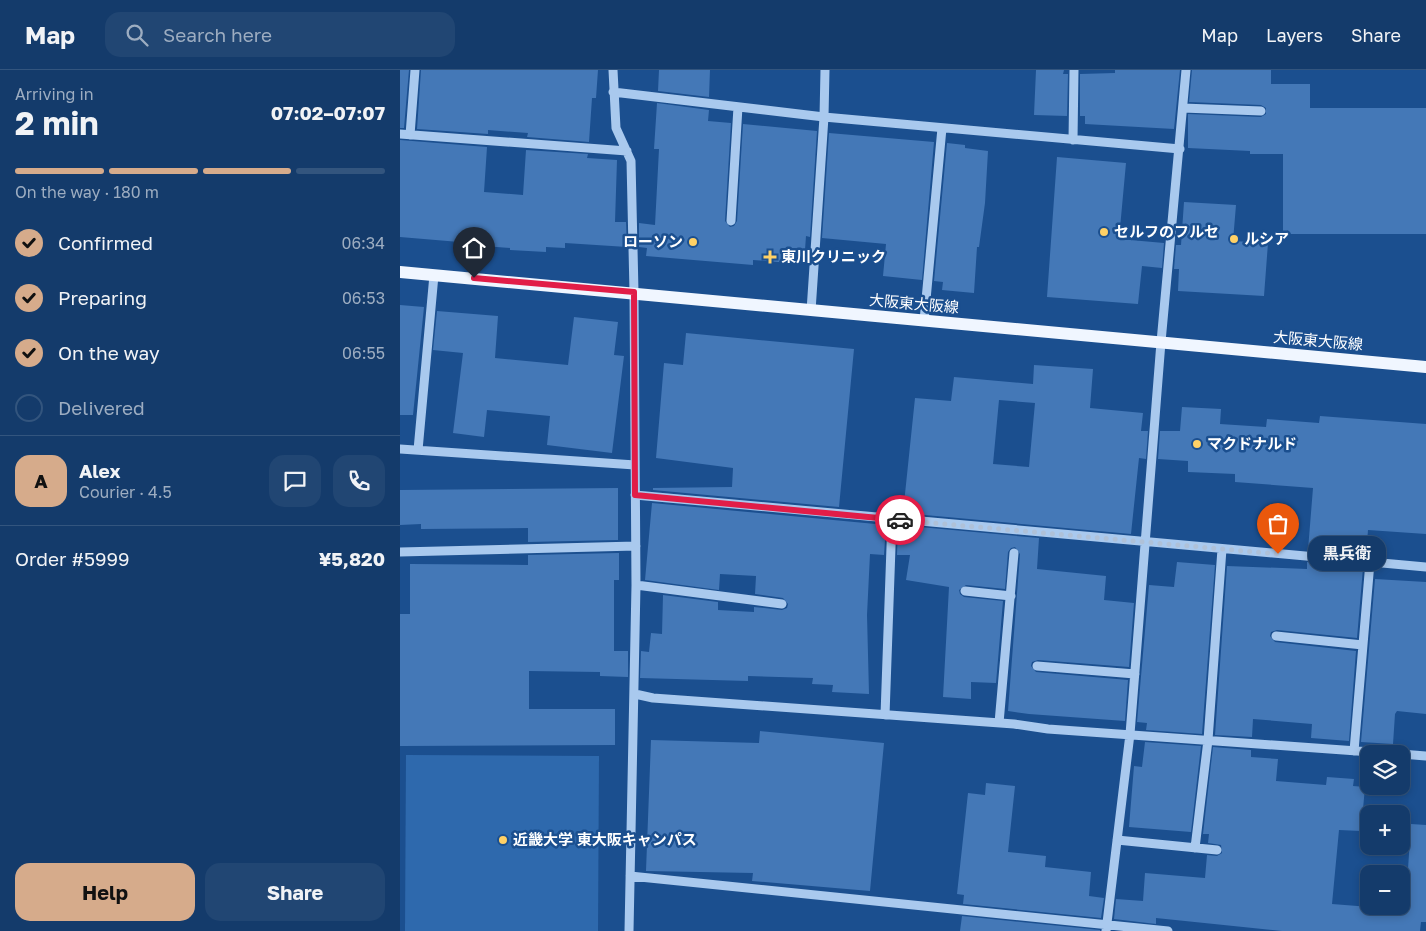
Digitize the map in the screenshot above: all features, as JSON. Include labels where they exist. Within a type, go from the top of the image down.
[{"type":"main road","name":"大阪東大阪線","points":[[400,272],[634,292],[811,311],[1426,367]]},
{"type":"street","points":[[415,70],[405,134],[627,151]]},
{"type":"street","points":[[613,70],[616,128],[631,161],[634,292],[636,585],[629,931]]},
{"type":"street","points":[[811,311],[824,117],[825,70]]},
{"type":"street","points":[[1072,140],[1074,70]]},
{"type":"street","points":[[1107,928],[1130,734],[1161,342],[1186,70]]},
{"type":"street","points":[[614,92],[824,117],[1180,149]]},
{"type":"street","points":[[731,221],[738,107]]},
{"type":"street","points":[[1183,108],[1261,111]]},
{"type":"street","points":[[924,321],[942,128]]},
{"type":"street","points":[[418,450],[434,275]]},
{"type":"street","points":[[400,449],[635,465]]},
{"type":"street","points":[[635,495],[1426,567]]},
{"type":"street","points":[[885,715],[892,519]]},
{"type":"street","points":[[400,552],[636,546]]},
{"type":"street","points":[[1195,848],[1208,740],[1222,549]]},
{"type":"street","points":[[999,723],[1014,553]]},
{"type":"street","points":[[1354,750],[1370,562]]},
{"type":"street","points":[[636,585],[782,604]]},
{"type":"street","points":[[965,591],[1011,596]]},
{"type":"street","points":[[1276,636],[1363,645]]},
{"type":"street","points":[[1037,666],[1135,674]]},
{"type":"street","points":[[635,694],[653,698],[999,723],[1048,729],[1360,751]]},
{"type":"street","points":[[1410,755],[1426,756]]},
{"type":"street","points":[[1117,840],[1217,850]]},
{"type":"street","points":[[630,876],[1107,928],[1168,931]]},
{"type":"shaded area","name":"近畿大学 東大阪キャンパス","points":[[406,755],[599,756],[598,931],[405,931]]},
{"type":"building","points":[[400,70],[409,70],[404,128],[400,128]]},
{"type":"building","points":[[421,70],[598,70],[596,98],[592,98],[589,142],[527,137],[528,133],[488,130],[488,134],[417,129]]},
{"type":"building","points":[[659,70],[710,70],[709,97],[658,91]]},
{"type":"building","points":[[1036,70],[1064,70],[1063,74],[1068,74],[1067,116],[1034,115]]},
{"type":"building","points":[[1115,70],[1180,70],[1174,129],[1085,124],[1085,116],[1080,116],[1080,74],[1115,73]]},
{"type":"building","points":[[1192,70],[1271,70],[1271,84],[1310,84],[1310,108],[1426,108],[1426,234],[1283,234],[1283,154],[1250,154],[1250,151],[1188,148],[1188,114],[1261,117],[1266,114],[1266,108],[1261,105],[1189,102]]},
{"type":"building","points":[[657,103],[709,110],[708,121],[731,123],[725,221],[730,227],[734,226],[737,221],[743,124],[817,131],[810,237],[806,236],[804,264],[753,260],[753,265],[646,256],[647,248],[639,247],[639,223],[655,225],[659,149],[654,149]]},
{"type":"building","points":[[829,133],[934,142],[922,280],[883,276],[886,244],[822,238]]},
{"type":"building","points":[[400,140],[487,147],[484,192],[523,195],[526,150],[588,154],[587,158],[617,160],[615,222],[626,222],[627,247],[565,243],[565,248],[546,247],[546,252],[510,250],[510,248],[483,246],[483,244],[400,237]]},
{"type":"building","points":[[947,143],[988,151],[985,203],[979,247],[977,247],[974,293],[942,290],[943,282],[934,281]]},
{"type":"building","points":[[1057,157],[1126,163],[1119,239],[1164,243],[1162,268],[1142,266],[1138,304],[1047,297]]},
{"type":"building","points":[[1184,202],[1236,205],[1233,241],[1268,243],[1264,296],[1178,291],[1179,269],[1174,269],[1176,245],[1181,245]]},
{"type":"building","points":[[400,305],[424,307],[413,415],[400,415]]},
{"type":"building","points":[[437,311],[498,316],[495,358],[568,365],[574,317],[618,322],[614,355],[624,356],[612,453],[547,445],[550,416],[487,410],[484,437],[453,433],[463,353],[433,350]]},
{"type":"building","points":[[686,333],[854,349],[839,507],[653,490],[653,488],[732,487],[733,468],[656,458],[664,363],[683,365]]},
{"type":"building","points":[[1034,365],[1093,369],[1090,408],[1143,413],[1141,431],[1148,431],[1146,459],[1139,458],[1131,534],[903,513],[915,398],[951,401],[954,377],[1033,384]],"holes":[[[999,400],[1035,403],[1029,467],[993,464]]]},
{"type":"building","points":[[1182,407],[1221,409],[1220,424],[1266,427],[1267,419],[1319,423],[1320,416],[1426,424],[1426,534],[1368,530],[1366,555],[1308,550],[1313,488],[1235,482],[1235,474],[1188,472],[1188,461],[1158,459],[1160,431],[1180,431]]},
{"type":"building","points":[[618,488],[618,540],[528,542],[528,528],[421,529],[421,524],[400,525],[400,490]]},
{"type":"building","points":[[652,503],[886,525],[884,555],[870,554],[867,615],[869,694],[832,692],[833,685],[812,684],[813,678],[748,676],[748,681],[640,678],[641,651],[649,652],[651,633],[662,634],[663,595],[718,602],[718,610],[754,612],[754,607],[782,610],[787,608],[788,604],[783,598],[755,594],[756,576],[720,574],[719,590],[645,580]]},
{"type":"building","points":[[898,525],[1039,538],[1037,569],[1106,576],[1104,600],[1134,603],[1129,667],[1038,660],[1032,662],[1031,666],[1036,672],[1128,680],[1125,721],[1008,711],[1020,554],[1015,547],[1011,548],[1008,552],[1005,589],[966,585],[959,590],[960,594],[964,597],[1003,601],[996,683],[971,682],[971,699],[943,697],[949,587],[906,580],[910,555],[897,555]]},
{"type":"building","points":[[619,553],[619,580],[614,580],[614,651],[628,651],[628,677],[600,676],[600,672],[529,671],[529,709],[615,709],[615,745],[400,746],[400,614],[410,614],[410,564],[528,565],[528,555]]},
{"type":"building","points":[[1177,562],[1215,565],[1202,734],[1146,730],[1147,723],[1137,722],[1149,585],[1174,587]]},
{"type":"building","points":[[1307,562],[1363,568],[1357,638],[1277,630],[1271,632],[1270,636],[1275,642],[1356,651],[1349,741],[1311,738],[1312,724],[1253,719],[1252,737],[1215,735],[1227,566],[1307,569]]},
{"type":"building","points":[[1375,579],[1426,582],[1426,714],[1397,711],[1395,714],[1393,744],[1361,742]]},
{"type":"building","points":[[760,731],[884,743],[870,891],[752,881],[753,873],[646,871],[651,740],[759,743]]},
{"type":"building","points":[[1145,742],[1201,746],[1191,832],[1129,827],[1134,766],[1142,767]]},
{"type":"building","points":[[1213,747],[1251,750],[1251,757],[1278,759],[1276,781],[1326,785],[1327,777],[1354,779],[1353,786],[1360,787],[1360,795],[1364,795],[1363,805],[1360,805],[1360,831],[1339,830],[1332,904],[1360,906],[1360,915],[1410,915],[1410,865],[1408,865],[1411,824],[1426,825],[1426,922],[1421,922],[1420,931],[1282,931],[1156,918],[1156,924],[1114,919],[1116,899],[1143,901],[1145,873],[1205,878],[1207,855],[1217,856],[1222,853],[1221,845],[1208,843],[1209,834],[1203,834]]},
{"type":"building","points":[[986,783],[1015,786],[1008,852],[1046,856],[1045,867],[1091,872],[1089,896],[1104,898],[1101,918],[963,904],[964,895],[957,894],[968,793],[985,795]]},
{"type":"building","points":[[962,916],[1100,930],[1100,931],[960,931]]},
{"type":"way so far","points":[[900,520],[1278,554]]},
{"type":"place","name":"セルフのフルセ","points":[[1104,232]]},
{"type":"place","name":"ルシア","points":[[1234,239]]},
{"type":"place","name":"ローソン","points":[[693,242]]},
{"type":"place","name":"東川クリニック","points":[[770,257]]},
{"type":"place","name":"マクドナルド","points":[[1197,444]]},
{"type":"place","name":"黒兵衛","points":[[1278,554]]},
{"type":"place","name":"近畿大学 東大阪キャンパス","points":[[503,840]]},
{"type":"route","points":[[474,278],[634,292],[635,495],[900,520]]}]
